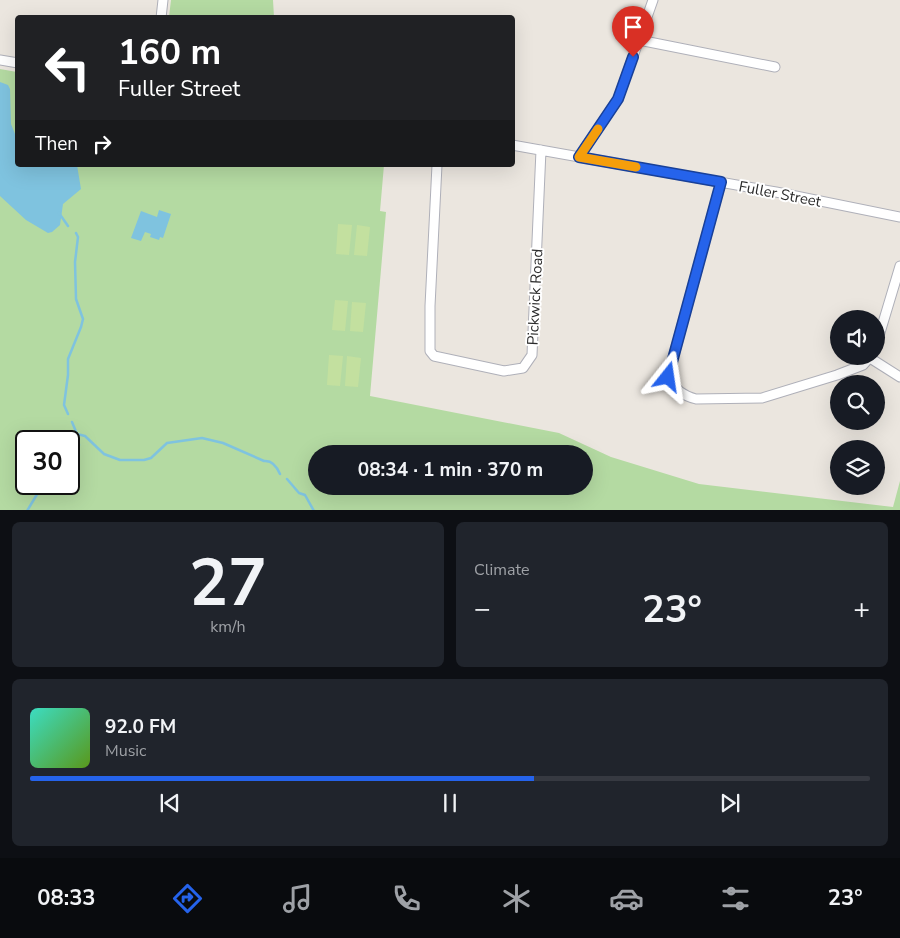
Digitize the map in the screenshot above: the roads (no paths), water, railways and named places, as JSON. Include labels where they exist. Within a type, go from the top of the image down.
[{"type":"street","points":[[161,15],[163,0]]},
{"type":"street","points":[[579,157],[618,99],[653,0]]},
{"type":"street","points":[[639,40],[775,67]]},
{"type":"street","points":[[0,60],[15,62]]},
{"type":"street","name":"Fuller Street","points":[[515,146],[721,182],[900,217]]},
{"type":"street","name":"Pickwick Road","points":[[437,167],[430,306],[430,351],[434,356],[459,362],[504,372],[514,371],[523,368],[532,355],[541,150]]},
{"type":"street","points":[[721,182],[668,377],[678,390],[686,396],[696,399],[762,398],[837,376],[863,365]]},
{"type":"street","points":[[885,316],[900,266]]},
{"type":"street","points":[[883,365],[900,377]]},
{"type":"water","points":[[0,82],[8,85],[10,89],[11,124],[15,134],[15,167],[77,167],[81,189],[63,204],[60,225],[48,233],[26,220],[0,196]]},
{"type":"water","points":[[159,210],[171,214],[163,238],[160,237],[159,240],[150,237],[151,234],[145,232],[141,241],[131,238],[141,211],[157,217]]},
{"type":"waterway","points":[[59,213],[68,226]]},
{"type":"waterway","points":[[68,414],[64,405],[68,359],[83,319],[76,299],[75,262],[78,237],[76,233]]},
{"type":"waterway","points":[[72,422],[75,430]]},
{"type":"waterway","points":[[80,435],[85,436],[104,454],[120,460],[144,460],[151,458],[167,443],[202,438],[223,443],[272,463],[280,474]]},
{"type":"waterway","points":[[287,479],[299,493],[305,495],[313,510]]},
{"type":"waterway","points":[[28,510],[37,495]]}]
